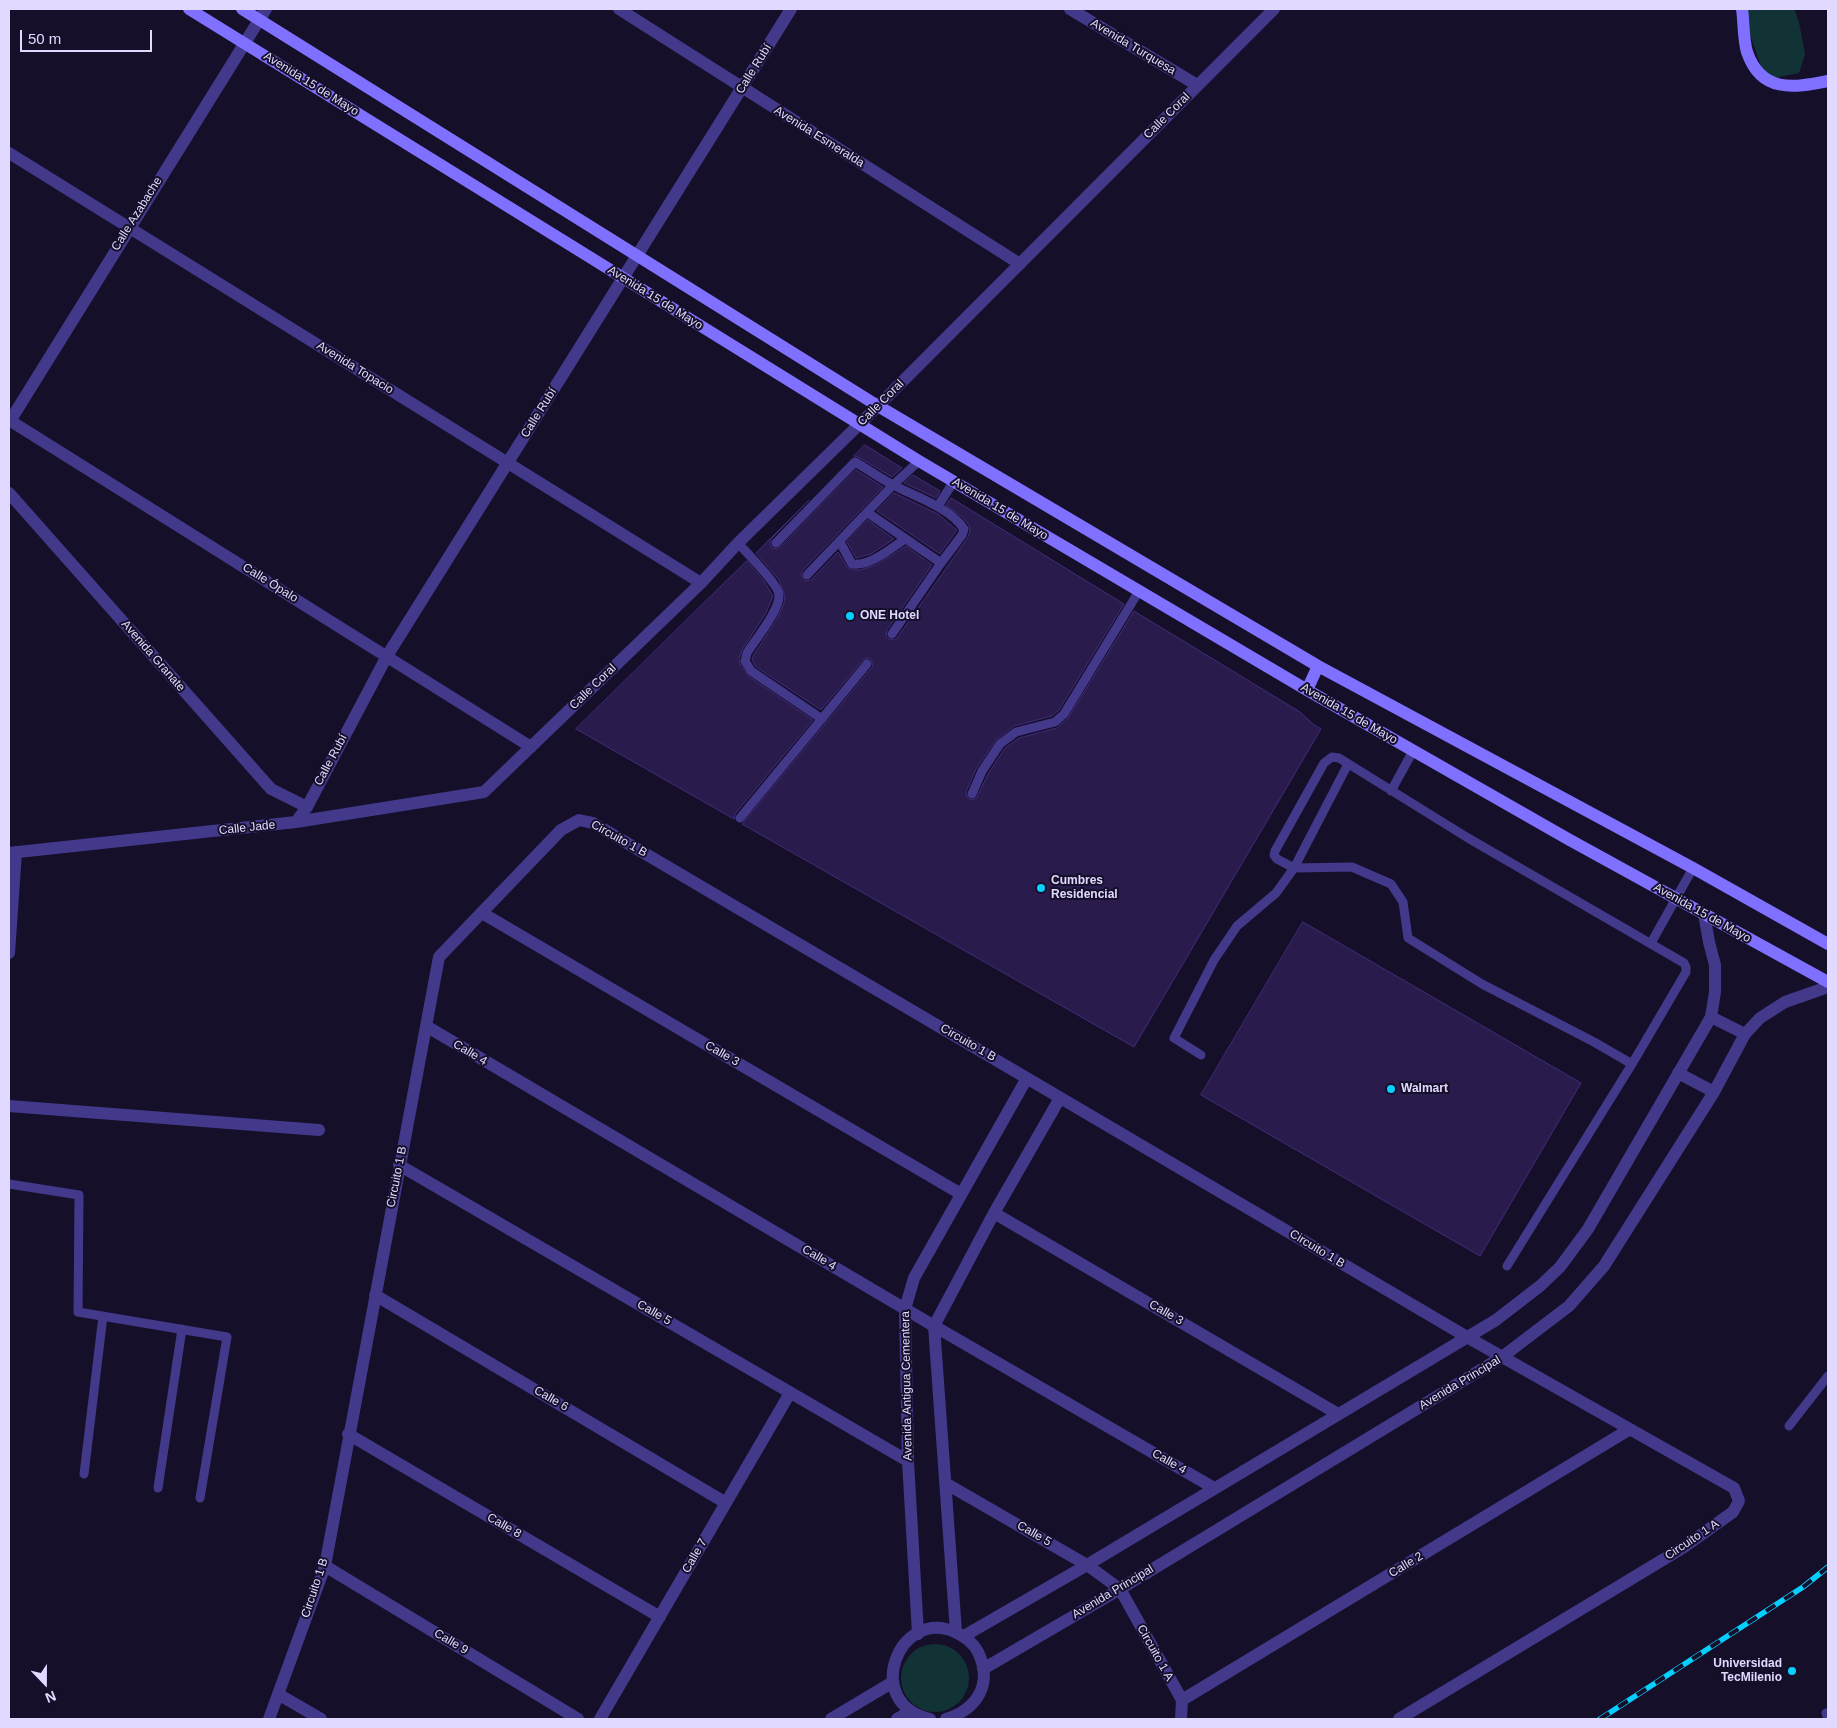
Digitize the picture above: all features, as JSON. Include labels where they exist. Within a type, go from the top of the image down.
[{"type":"main road","name":"Avenida 15 de Mayo","points":[[189,9],[919,461],[1413,751],[1576,844],[1828,982]]},
{"type":"main road","name":"Avenida 15 de Mayo","points":[[242,9],[262,14],[637,255],[878,406],[1318,666],[1693,868],[1828,944]]},
{"type":"main road","points":[[1742,9],[1747,51],[1760,76],[1779,85],[1800,86],[1828,81]]},
{"type":"main road","points":[[1307,690],[1318,666]]},
{"type":"street","name":"Avenida Esmeralda","points":[[619,9],[1020,264]]},
{"type":"street","name":"Calle Rubí","points":[[296,822],[306,808],[387,656],[791,9]]},
{"type":"street","name":"Avenida Turquesa","points":[[1070,9],[1197,85]]},
{"type":"street","name":"Calle Coral","points":[[484,792],[701,583],[738,543],[859,425],[1274,9]]},
{"type":"street","name":"Calle Azabache","points":[[9,420],[262,14]]},
{"type":"street","name":"Avenida Topacio","points":[[9,153],[701,583]]},
{"type":"street","name":"Calle Ópalo","points":[[9,420],[531,748]]},
{"type":"street","name":"Avenida Granate","points":[[9,493],[271,789],[306,808]]},
{"type":"street","name":"Calle Jade","points":[[12,852],[296,822],[484,792]]},
{"type":"street","name":"Circuito 1 B","points":[[269,1719],[325,1566],[348,1434],[439,957],[561,830],[579,820],[593,823],[1502,1357]]},
{"type":"street","points":[[9,952],[12,852]]},
{"type":"street","name":"Calle 3","points":[[482,913],[962,1194]]},
{"type":"street","points":[[960,1634],[1087,1566],[1496,1320],[1540,1286],[1560,1267],[1588,1229],[1711,1017],[1715,992],[1715,965],[1704,914]]},
{"type":"street","name":"Avenida Principal","points":[[983,1669],[1120,1589],[1502,1357],[1569,1306],[1604,1266],[1714,1092],[1745,1034],[1760,1018],[1785,1002],[1828,987]]},
{"type":"street","points":[[1711,1017],[1745,1034]]},
{"type":"street","name":"Calle 4","points":[[426,1026],[905,1309],[1214,1488]]},
{"type":"street","points":[[1678,1073],[1714,1092]]},
{"type":"street","name":"Avenida Antigua Cementera","points":[[918,1634],[908,1461],[905,1309],[914,1278],[1027,1078]]},
{"type":"street","points":[[960,1634],[945,1483],[934,1326],[994,1213],[1060,1098]]},
{"type":"street","points":[[9,1106],[319,1130]]},
{"type":"street","name":"Calle 5","points":[[400,1165],[908,1461]]},
{"type":"street","name":"Calle 3","points":[[994,1213],[1338,1414]]},
{"type":"street","name":"Calle 6","points":[[375,1296],[726,1502]]},
{"type":"street","name":"Circuito 1 A","points":[[1399,1719],[1684,1547],[1733,1512],[1739,1501],[1734,1488],[1502,1357]]},
{"type":"street","name":"Calle 7","points":[[600,1719],[790,1393]]},
{"type":"street","name":"Calle 2","points":[[1182,1700],[1630,1429]]},
{"type":"street","name":"Calle 8","points":[[348,1434],[660,1617]]},
{"type":"street","name":"Calle 5","points":[[945,1483],[1087,1566],[1120,1589]]},
{"type":"street","name":"Calle 9","points":[[325,1566],[578,1719]]},
{"type":"street","name":"Circuito 1 A","points":[[1120,1589],[1182,1700]]},
{"type":"street","points":[[920,1716],[902,1703],[895,1689],[892,1674],[894,1660],[910,1638],[936,1629],[960,1634],[976,1647],[983,1662],[984,1677],[981,1692],[972,1706],[959,1717],[946,1719]]},
{"type":"street","points":[[831,1719],[893,1682]]},
{"type":"street","points":[[278,1694],[322,1719]]},
{"type":"street","points":[[1181,1719],[1182,1700]]},
{"type":"street","points":[[897,1719],[920,1716]]},
{"type":"lane","points":[[807,574],[893,485],[919,461]]},
{"type":"lane","points":[[776,544],[855,462],[893,485],[938,506],[960,523],[964,529],[962,535],[892,634]]},
{"type":"lane","points":[[938,506],[954,481]]},
{"type":"lane","points":[[868,513],[941,563]]},
{"type":"lane","points":[[840,542],[852,564],[860,565],[905,539]]},
{"type":"lane","points":[[738,543],[774,584],[780,594],[777,606],[746,653],[745,661],[751,671],[822,719]]},
{"type":"lane","points":[[972,794],[982,771],[1000,744],[1016,732],[1055,722],[1064,714],[1140,591]]},
{"type":"lane","points":[[740,818],[867,664]]},
{"type":"lane","points":[[1391,791],[1413,751]]},
{"type":"lane","points":[[1507,1266],[1632,1064],[1686,972],[1686,967],[1684,963],[1651,943],[1461,834],[1339,758],[1332,757],[1324,762],[1275,851],[1274,855],[1277,859],[1294,868],[1352,867],[1391,884],[1403,902],[1408,938],[1482,984],[1594,1042],[1632,1064]]},
{"type":"lane","points":[[1201,1055],[1174,1038],[1218,953],[1237,926],[1276,893],[1294,868],[1348,764]]},
{"type":"lane","points":[[1651,943],[1693,868]]},
{"type":"lane","points":[[9,1184],[79,1195],[78,1312],[226,1337],[200,1498]]},
{"type":"lane","points":[[84,1474],[103,1316]]},
{"type":"lane","points":[[158,1488],[182,1329]]},
{"type":"lane","points":[[1789,1426],[1828,1376]]},
{"type":"green space","points":[[1743,9],[1794,9],[1799,22],[1805,54],[1799,73],[1774,78],[1763,72]]},
{"type":"green space","points":[[928,1644],[942,1644],[954,1649],[964,1659],[969,1671],[969,1685],[964,1697],[954,1707],[942,1712],[928,1712],[916,1707],[906,1697],[901,1685],[901,1671],[906,1659],[916,1649]]},
{"type":"building","points":[[865,445],[902,468],[892,477],[854,456]]},
{"type":"building","name":"Cumbres Residencial","points":[[856,470],[883,487],[802,571],[801,576],[805,581],[811,580],[838,552],[847,567],[852,570],[860,570],[876,565],[906,546],[932,565],[887,630],[886,636],[889,639],[894,640],[897,638],[968,537],[969,525],[946,505],[951,498],[1124,604],[1059,710],[1052,716],[1014,726],[995,741],[976,769],[966,792],[969,799],[973,800],[977,797],[988,774],[1005,748],[1019,738],[1057,728],[1068,718],[1134,611],[1300,712],[1321,729],[1134,1047],[742,824],[873,666],[871,659],[863,660],[821,710],[756,667],[752,660],[777,619],[785,596],[779,580],[756,553],[809,500],[771,539],[770,544],[772,548],[777,549],[780,547]]},
{"type":"building","points":[[913,475],[940,491],[936,498],[904,483]]},
{"type":"building","points":[[894,493],[938,514],[957,530],[940,554],[877,511]]},
{"type":"building","points":[[868,520],[894,539],[871,554],[856,558],[847,542]]},
{"type":"building","points":[[747,561],[764,581],[773,596],[766,613],[742,650],[739,659],[740,664],[748,676],[813,720],[735,814],[734,819],[576,729]]},
{"type":"building","name":"Walmart","points":[[1303,922],[1581,1083],[1480,1256],[1201,1095]]},
{"type":"railway","points":[[1600,1719],[1803,1587],[1828,1567]]},
{"type":"place","name":"ONE Hotel","points":[[850,616]]},
{"type":"place","name":"Cumbres Residencial","points":[[1041,888]]},
{"type":"place","name":"Walmart","points":[[1391,1089]]},
{"type":"place","name":"Universidad TecMilenio","points":[[1792,1671]]}]
